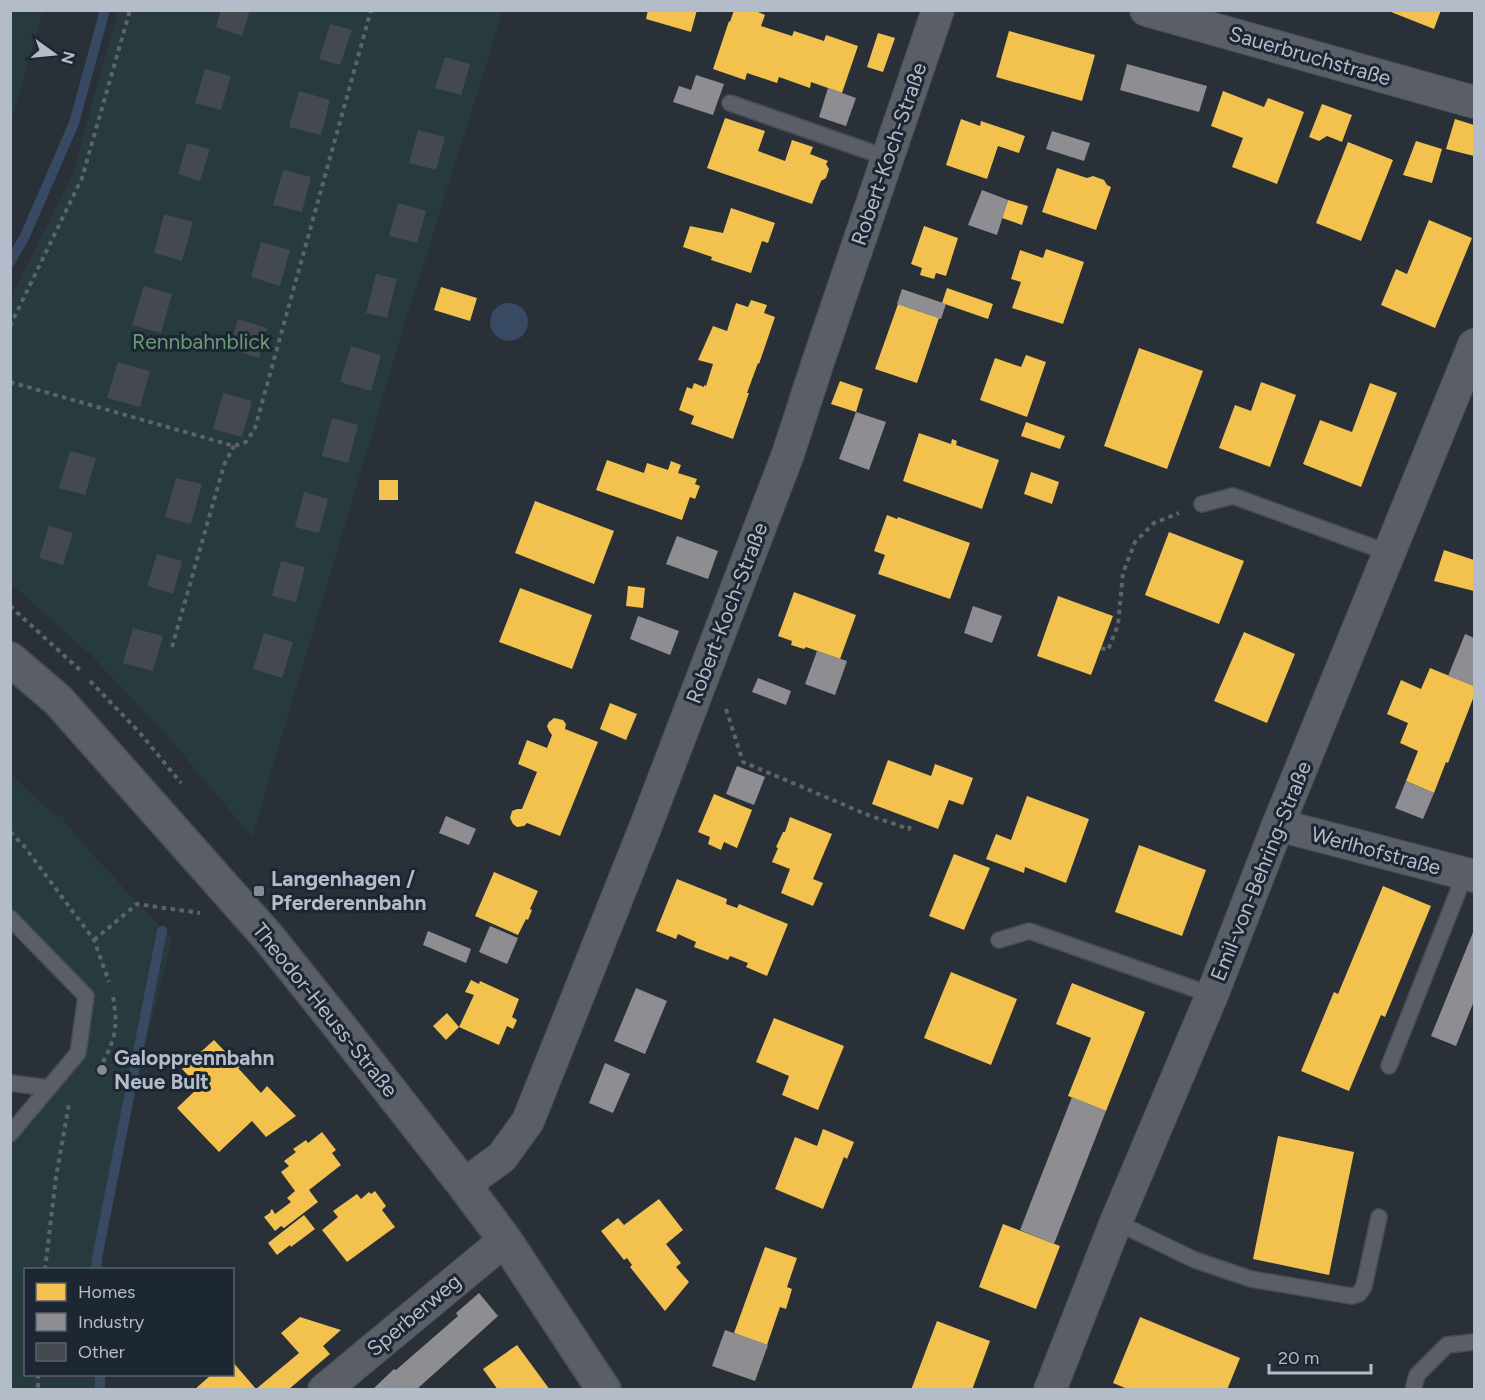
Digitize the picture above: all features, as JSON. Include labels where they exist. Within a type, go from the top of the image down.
[{"type":"street","name":"Robert-Koch-Straße","points":[[464,1185],[502,1157],[528,1121],[645,828],[788,454],[938,10]]},
{"type":"street","name":"Sauerbruchstraße","points":[[1146,10],[1474,102]]},
{"type":"street","name":"Emil-von-Behring-Straße","points":[[1050,1389],[1116,1222],[1212,995],[1278,825],[1389,553],[1474,351]]},
{"type":"street","name":"Theodor-Heuss-Straße","points":[[10,659],[58,700],[253,920],[338,1023],[505,1240],[604,1389]]},
{"type":"street","name":"Werlhofstraße","points":[[1278,825],[1470,875]]},
{"type":"street","name":"Sperberweg","points":[[324,1389],[505,1240]]},
{"type":"lane","points":[[730,103],[888,158]]},
{"type":"lane","points":[[1202,504],[1233,496],[1389,553]]},
{"type":"lane","points":[[1389,1066],[1470,875]]},
{"type":"lane","points":[[10,918],[86,996],[78,1053],[10,1134]]},
{"type":"lane","points":[[999,939],[1029,931],[1212,995]]},
{"type":"lane","points":[[10,1083],[50,1088]]},
{"type":"lane","points":[[1116,1222],[1195,1260],[1251,1279],[1355,1296],[1362,1291],[1364,1286],[1379,1217]]},
{"type":"lane","points":[[1413,1389],[1417,1375],[1447,1345],[1474,1342]]},
{"type":"path","points":[[10,326],[82,178],[130,10]]},
{"type":"path","points":[[10,382],[234,446],[246,442],[255,428],[371,10]]},
{"type":"path","points":[[172,647],[224,465],[234,446]]},
{"type":"path","points":[[1101,648],[1108,650],[1118,625],[1123,573],[1135,542],[1154,523],[1202,504]]},
{"type":"path","points":[[710,660],[743,762],[868,815],[909,829],[910,826]]},
{"type":"path","points":[[94,940],[137,904],[253,920]]},
{"type":"path","points":[[45,1268],[56,1177]]},
{"type":"green space","points":[[10,11],[43,11],[11,123]]},
{"type":"green space","name":"Rennbahnblick","points":[[118,11],[503,11],[402,333],[252,837],[168,737],[91,655],[11,584],[10,298],[72,176]]},
{"type":"green space","name":"Galopprennbahn Neue Bult","points":[[10,773],[48,810],[61,816],[87,849],[172,939],[126,1124],[95,1268],[24,1268],[24,1376],[104,1376],[105,1389],[11,1389],[11,1134],[78,1053],[86,997],[11,918]]},
{"type":"water","points":[[509,303],[522,309],[528,322],[522,335],[509,341],[496,335],[490,322],[496,309]]},
{"type":"building: Homes","points":[[648,10],[697,10],[691,32],[646,19]]},
{"type":"building: Homes","points":[[734,10],[753,10],[765,15],[761,26],[792,36],[794,31],[824,41],[826,35],[858,46],[842,93],[811,82],[810,88],[779,77],[777,83],[747,73],[745,80],[713,69]]},
{"type":"building: Homes","points":[[1386,10],[1441,10],[1434,29]]},
{"type":"building: Homes","points":[[1009,31],[1095,55],[1082,101],[996,77]]},
{"type":"building: Homes","points":[[878,33],[895,38],[883,72],[867,67]]},
{"type":"building: Homes","points":[[1223,91],[1264,107],[1268,98],[1304,112],[1277,184],[1232,167],[1243,138],[1211,126]]},
{"type":"building: Homes","points":[[1322,104],[1352,115],[1342,142],[1327,136],[1319,141],[1309,137]]},
{"type":"building: Homes","points":[[725,118],[765,131],[758,151],[785,161],[792,140],[813,147],[810,154],[828,161],[826,164],[829,169],[826,178],[821,181],[812,204],[707,168]]},
{"type":"building: Homes","points":[[961,119],[980,126],[981,121],[1025,136],[1019,153],[998,146],[987,179],[946,165]]},
{"type":"building: Homes","points":[[1455,119],[1474,125],[1474,156],[1446,149]]},
{"type":"building: Homes","points":[[1416,141],[1442,149],[1432,183],[1403,175]]},
{"type":"building: Homes","points":[[1348,142],[1393,160],[1361,241],[1316,223]]},
{"type":"building: Homes","points":[[1057,168],[1087,178],[1093,176],[1104,180],[1111,187],[1096,230],[1042,212]]},
{"type":"building: Homes","points":[[1008,200],[1028,206],[1022,225],[1002,218]]},
{"type":"building: Homes","points":[[731,208],[775,223],[768,243],[762,241],[751,273],[711,260],[712,257],[683,247],[690,226],[723,233]]},
{"type":"building: Homes","points":[[1429,220],[1472,238],[1435,328],[1381,305],[1396,269],[1407,274]]},
{"type":"building: Homes","points":[[924,226],[958,238],[946,276],[936,273],[934,279],[920,275],[922,268],[911,264]]},
{"type":"building: Homes","points":[[1046,249],[1084,262],[1063,324],[1012,308],[1021,282],[1011,279],[1020,250],[1043,258]]},
{"type":"building: Homes","points":[[441,287],[477,298],[470,321],[434,310]]},
{"type":"building: Homes","points":[[947,288],[993,304],[988,319],[942,303]]},
{"type":"building: Homes","points":[[751,300],[767,305],[764,313],[775,317],[733,439],[691,424],[694,416],[679,410],[687,387],[692,389],[694,383],[706,386],[713,364],[698,360],[713,326],[727,331],[736,303],[748,307]]},
{"type":"building: Homes","points":[[898,304],[939,318],[917,383],[875,369]]},
{"type":"building: Homes","points":[[1139,348],[1203,371],[1167,469],[1104,446]]},
{"type":"building: Homes","points":[[1026,355],[1046,362],[1027,417],[980,400],[995,358],[1021,367]]},
{"type":"building: Homes","points":[[840,381],[863,389],[856,412],[831,404]]},
{"type":"building: Homes","points":[[1261,382],[1296,395],[1270,467],[1219,448],[1235,405],[1251,411]]},
{"type":"building: Homes","points":[[1370,383],[1397,393],[1361,487],[1303,464],[1320,420],[1352,432]]},
{"type":"building: Homes","points":[[1026,422],[1065,436],[1060,449],[1021,436]]},
{"type":"building: Homes","points":[[919,433],[951,444],[952,439],[957,441],[956,445],[999,460],[982,509],[903,481]]},
{"type":"building: Homes","points":[[607,460],[644,473],[647,463],[668,470],[671,461],[681,465],[678,473],[697,479],[695,484],[700,486],[695,499],[690,497],[682,520],[596,490]]},
{"type":"building: Homes","points":[[1031,472],[1059,482],[1052,504],[1024,494]]},
{"type":"building: Homes","points":[[379,480],[398,480],[398,500],[379,500]]},
{"type":"building: Homes","points":[[535,501],[614,531],[594,584],[515,553]]},
{"type":"building: Homes","points":[[887,515],[970,543],[950,599],[878,574],[885,555],[874,551]]},
{"type":"building: Homes","points":[[1169,532],[1244,561],[1219,624],[1145,595]]},
{"type":"building: Homes","points":[[1444,550],[1474,560],[1474,591],[1434,581]]},
{"type":"building: Homes","points":[[628,586],[645,588],[643,608],[626,606]]},
{"type":"building: Homes","points":[[520,588],[592,615],[572,669],[499,642]]},
{"type":"building: Homes","points":[[794,592],[856,615],[840,659],[806,647],[804,649],[791,645],[792,641],[778,636]]},
{"type":"building: Homes","points":[[1058,596],[1113,616],[1091,675],[1037,656]]},
{"type":"building: Homes","points":[[1244,632],[1295,654],[1267,723],[1214,701]]},
{"type":"building: Homes","points":[[1430,668],[1474,686],[1474,696],[1434,793],[1406,781],[1418,751],[1400,743],[1408,723],[1387,714],[1401,680],[1421,689]]},
{"type":"building: Homes","points":[[610,703],[637,714],[626,740],[600,729]]},
{"type":"building: Homes","points":[[554,718],[563,720],[566,724],[565,729],[598,742],[560,836],[527,823],[517,827],[510,818],[512,811],[522,809],[537,772],[518,764],[527,740],[547,748],[552,735],[547,726]]},
{"type":"building: Homes","points":[[888,760],[931,776],[935,764],[973,778],[963,805],[949,800],[938,829],[872,804]]},
{"type":"building: Homes","points":[[714,794],[752,810],[737,848],[724,842],[721,850],[708,844],[710,837],[698,832]]},
{"type":"building: Homes","points":[[1027,796],[1089,819],[1066,883],[1025,867],[1024,873],[986,859],[996,834],[1011,840]]},
{"type":"building: Homes","points":[[790,817],[832,834],[813,879],[823,883],[813,906],[781,893],[790,869],[772,862],[778,848],[776,847],[785,832]]},
{"type":"building: Homes","points":[[1139,845],[1206,870],[1182,936],[1115,912]]},
{"type":"building: Homes","points":[[954,854],[990,868],[964,930],[929,916]]},
{"type":"building: Homes","points":[[494,872],[538,891],[528,920],[526,919],[518,935],[475,916]]},
{"type":"building: Homes","points":[[677,879],[727,899],[726,904],[737,908],[739,904],[788,924],[767,976],[746,967],[748,963],[730,956],[728,960],[694,947],[696,942],[678,934],[676,939],[656,931]]},
{"type":"building: Homes","points":[[1383,886],[1431,906],[1385,1017],[1381,1015],[1349,1091],[1301,1071],[1333,994],[1334,992],[1338,994]]},
{"type":"building: Homes","points":[[951,972],[1017,999],[991,1065],[924,1038]]},
{"type":"building: Homes","points":[[471,980],[479,984],[480,981],[519,999],[512,1017],[517,1020],[513,1029],[507,1026],[499,1045],[459,1027],[474,995],[465,992]]},
{"type":"building: Homes","points":[[1072,983],[1145,1012],[1106,1111],[1068,1096],[1091,1038],[1056,1024]]},
{"type":"building: Homes","points":[[447,1013],[459,1027],[446,1040],[433,1026]]},
{"type":"building: Homes","points":[[774,1018],[844,1046],[818,1110],[782,1095],[789,1076],[756,1062]]},
{"type":"building: Homes","points":[[214,1040],[261,1093],[267,1086],[296,1116],[266,1137],[252,1121],[219,1152],[177,1108],[199,1087],[182,1069]]},
{"type":"building: Homes","points":[[823,1129],[854,1142],[847,1159],[844,1157],[823,1209],[775,1189],[795,1137],[817,1146]]},
{"type":"building: Homes","points":[[322,1132],[336,1150],[332,1153],[341,1165],[309,1190],[318,1202],[284,1228],[281,1226],[275,1231],[264,1217],[272,1209],[275,1214],[291,1202],[287,1198],[295,1191],[281,1172],[289,1166],[284,1161],[296,1152],[293,1149],[306,1140],[308,1143]]},
{"type":"building: Homes","points":[[1278,1136],[1354,1152],[1329,1275],[1253,1259]]},
{"type":"building: Homes","points":[[375,1191],[386,1206],[382,1210],[395,1227],[347,1262],[322,1230],[338,1217],[333,1211],[357,1194],[361,1199],[369,1192],[371,1194]]},
{"type":"building: Homes","points":[[659,1199],[683,1230],[666,1244],[681,1263],[676,1267],[689,1282],[665,1311],[630,1267],[632,1265],[627,1258],[624,1260],[601,1231],[618,1218],[624,1225]]},
{"type":"building: Homes","points":[[304,1215],[315,1229],[277,1255],[268,1243]]},
{"type":"building: Homes","points":[[1003,1224],[1060,1246],[1036,1309],[979,1287]]},
{"type":"building: Homes","points":[[765,1247],[797,1258],[787,1287],[792,1289],[786,1309],[780,1307],[767,1345],[734,1333]]},
{"type":"building: Homes","points":[[300,1317],[341,1330],[323,1346],[330,1354],[288,1390],[194,1390],[210,1376],[234,1376],[234,1363],[256,1389],[299,1353],[281,1333]]},
{"type":"building: Homes","points":[[1140,1317],[1240,1358],[1227,1390],[1130,1390],[1113,1383]]},
{"type":"building: Homes","points":[[937,1321],[990,1341],[972,1390],[911,1390]]},
{"type":"building: Homes","points":[[517,1345],[550,1390],[498,1390],[483,1369]]},
{"type":"building: Industry","points":[[1127,64],[1207,86],[1199,112],[1120,90]]},
{"type":"building: Industry","points":[[696,75],[724,84],[713,115],[673,102],[679,86],[691,90]]},
{"type":"building: Industry","points":[[828,88],[856,98],[846,126],[819,117]]},
{"type":"building: Industry","points":[[1052,131],[1090,143],[1084,161],[1046,149]]},
{"type":"building: Industry","points":[[982,190],[1008,200],[997,235],[968,225]]},
{"type":"building: Industry","points":[[902,289],[946,304],[941,319],[897,304]]},
{"type":"building: Industry","points":[[856,412],[886,422],[869,470],[839,459]]},
{"type":"building: Industry","points":[[677,536],[718,551],[708,579],[666,564]]},
{"type":"building: Industry","points":[[973,606],[1002,616],[992,643],[964,633]]},
{"type":"building: Industry","points":[[638,616],[679,631],[670,655],[630,639]]},
{"type":"building: Industry","points":[[1465,634],[1474,638],[1474,686],[1448,676]]},
{"type":"building: Industry","points":[[817,651],[847,661],[835,695],[805,684]]},
{"type":"building: Industry","points":[[758,678],[791,691],[786,705],[752,692]]},
{"type":"building: Industry","points":[[737,766],[765,777],[754,805],[726,794]]},
{"type":"building: Industry","points":[[1406,781],[1434,793],[1423,819],[1395,808]]},
{"type":"building: Industry","points":[[446,816],[476,829],[469,845],[439,833]]},
{"type":"building: Industry","points":[[490,926],[518,938],[507,964],[479,952]]},
{"type":"building: Industry","points":[[1474,930],[1474,1001],[1456,1046],[1431,1036]]},
{"type":"building: Industry","points":[[428,931],[471,949],[466,963],[423,945]]},
{"type":"building: Industry","points":[[636,988],[667,1001],[645,1054],[614,1041]]},
{"type":"building: Industry","points":[[605,1063],[630,1074],[613,1113],[589,1103]]},
{"type":"building: Industry","points":[[1072,1097],[1106,1111],[1054,1244],[1020,1230]]},
{"type":"building: Industry","points":[[479,1293],[498,1316],[476,1336],[417,1389],[373,1389],[458,1316],[456,1313]]},
{"type":"building: Industry","points":[[725,1330],[768,1345],[755,1381],[712,1366]]},
{"type":"building: Other","points":[[221,10],[250,10],[242,36],[216,27]]},
{"type":"building: Other","points":[[330,24],[352,30],[340,65],[319,59]]},
{"type":"building: Other","points":[[445,57],[470,64],[461,95],[435,88]]},
{"type":"building: Other","points":[[205,69],[231,76],[221,110],[195,103]]},
{"type":"building: Other","points":[[299,91],[330,100],[321,135],[289,127]]},
{"type":"building: Other","points":[[418,130],[445,137],[436,170],[409,163]]},
{"type":"building: Other","points":[[187,143],[210,149],[200,181],[178,174]]},
{"type":"building: Other","points":[[283,170],[311,177],[302,212],[273,205]]},
{"type":"building: Other","points":[[398,203],[426,211],[417,243],[389,236]]},
{"type":"building: Other","points":[[164,214],[193,222],[182,261],[154,253]]},
{"type":"building: Other","points":[[261,242],[290,250],[280,286],[251,277]]},
{"type":"building: Other","points":[[376,274],[397,279],[387,318],[366,313]]},
{"type":"building: Other","points":[[144,286],[172,294],[161,333],[132,325]]},
{"type":"building: Other","points":[[238,319],[267,328],[259,358],[230,349]]},
{"type":"building: Other","points":[[351,346],[381,355],[371,391],[340,382]]},
{"type":"building: Other","points":[[118,362],[150,371],[140,407],[107,398]]},
{"type":"building: Other","points":[[223,393],[252,401],[242,437],[213,429]]},
{"type":"building: Other","points":[[332,418],[358,425],[348,463],[322,456]]},
{"type":"building: Other","points":[[70,451],[96,458],[85,495],[59,488]]},
{"type":"building: Other","points":[[176,478],[202,484],[191,524],[165,517]]},
{"type":"building: Other","points":[[304,492],[328,499],[319,533],[295,527]]},
{"type":"building: Other","points":[[49,526],[73,533],[63,565],[39,558]]},
{"type":"building: Other","points":[[157,554],[182,561],[173,594],[147,586]]},
{"type":"building: Other","points":[[281,561],[305,567],[296,602],[272,596]]},
{"type":"building: Other","points":[[133,628],[163,636],[153,671],[123,663]]},
{"type":"building: Other","points":[[264,633],[293,642],[282,678],[253,669]]},
{"type":"waterway","points":[[10,262],[25,236],[74,123],[105,10]]},
{"type":"waterway","points":[[96,1268],[162,931]]},
{"type":"waterway","points":[[100,1376],[100,1390]]},
{"type":"place","name":"Langenhagen / Pferderennbahn","points":[[259,891]]},
{"type":"place","name":"Galopprennbahn Neue Bult","points":[[102,1070]]}]
